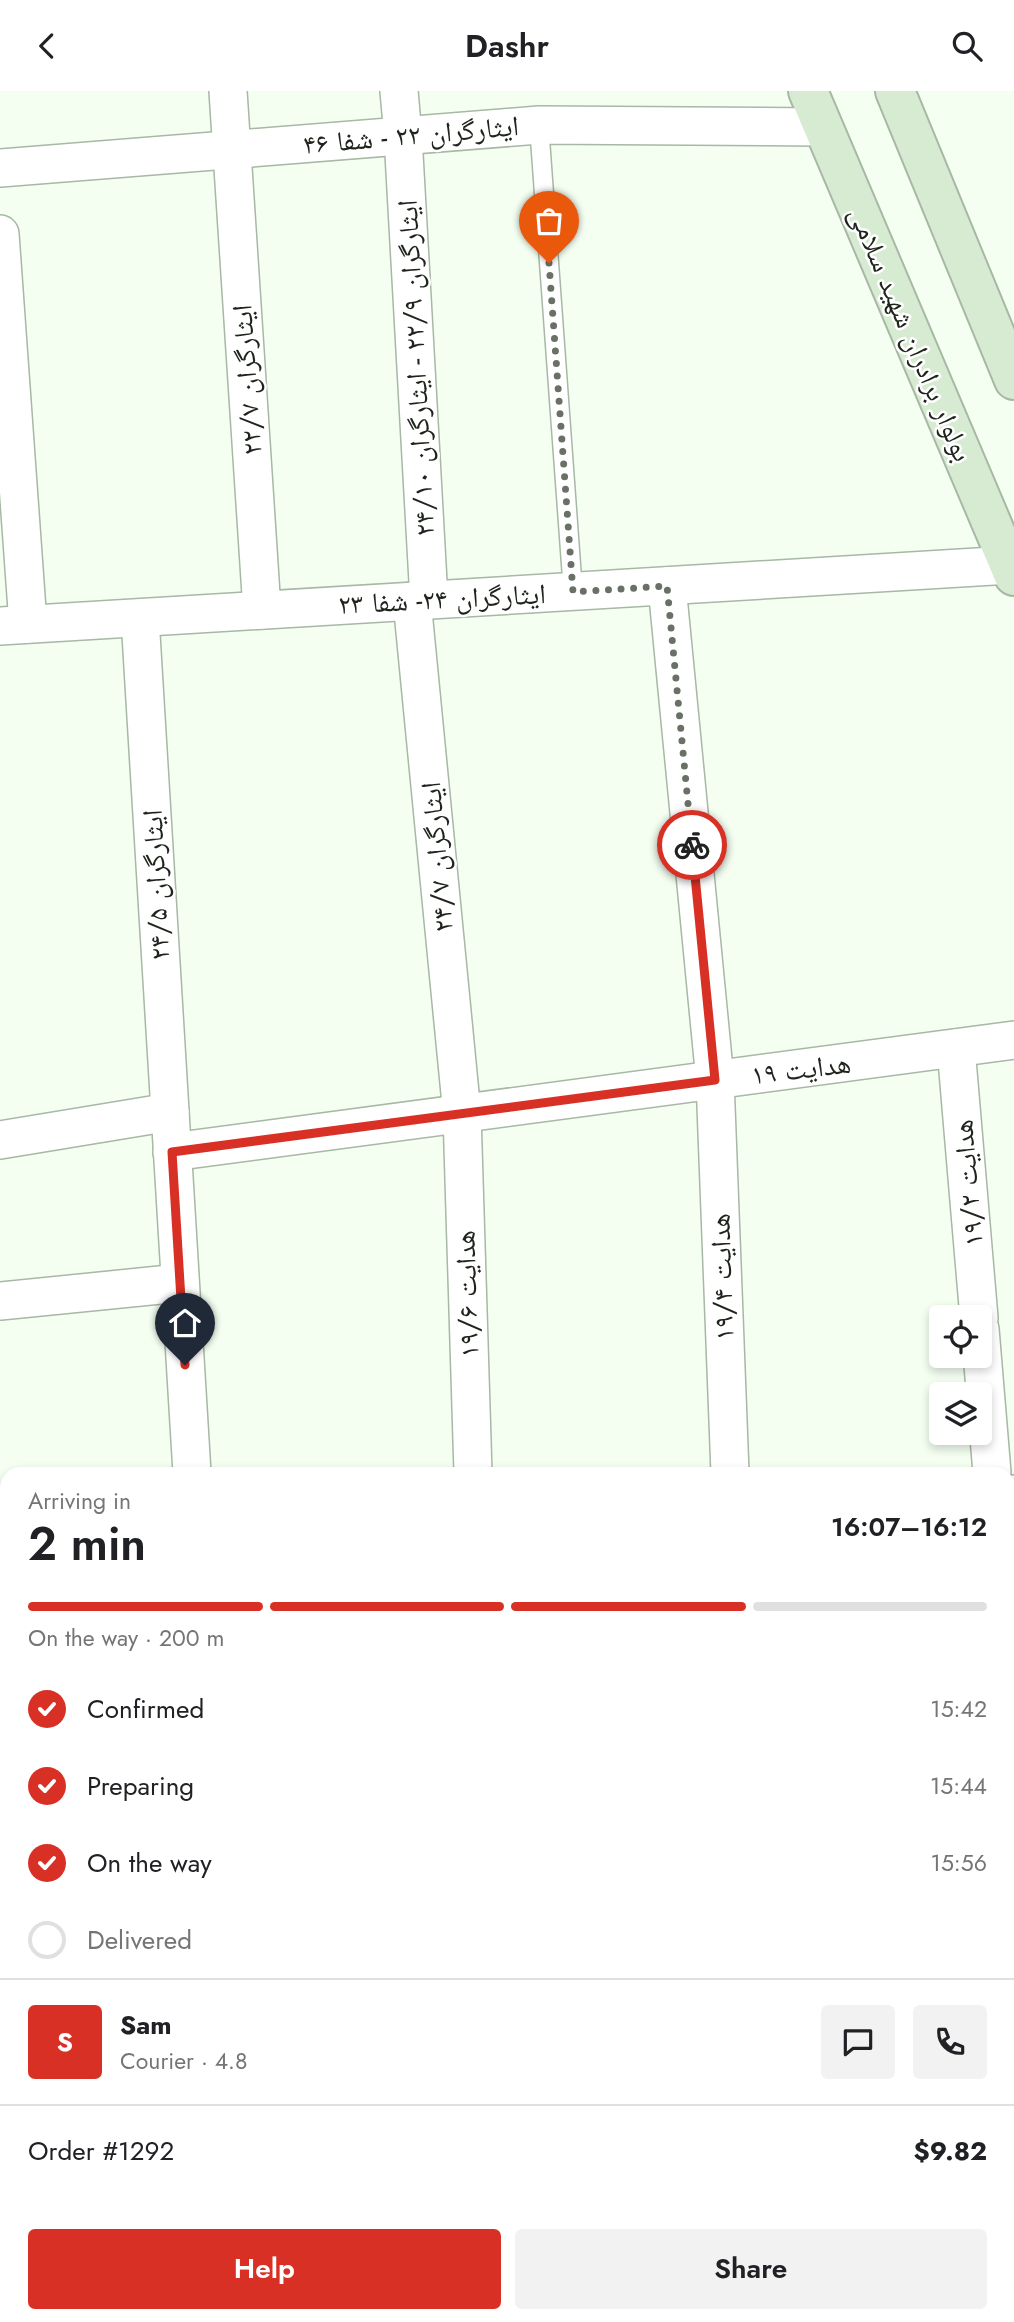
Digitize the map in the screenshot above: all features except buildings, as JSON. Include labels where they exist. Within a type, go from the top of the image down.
[{"type":"street","name":"ایثارگران ۲۲/۷","points":[[228,91],[262,610]]},
{"type":"street","name":"ایثارگران ۲۲/۹ - ایثارگران ۲۴/۱۰","points":[[398,91],[403,136],[421,601]]},
{"type":"street","name":"بولوار برادران شهید سلامی","points":[[808,91],[1012,571]]},
{"type":"street","points":[[895,91],[1014,380]]},
{"type":"street","name":"ایثارگران ۲۲ - شفا ۴۶","points":[[0,168],[539,125],[823,127]]},
{"type":"street","points":[[0,234],[14,625]]},
{"type":"street","name":"ایثارگران ۲۴- شفا ۲۳","points":[[14,625],[667,586],[1012,571]]},
{"type":"street","name":"هدایت ۱۹/۴","points":[[667,586],[715,1080],[730,1467]]},
{"type":"street","name":"ایثارگران ۲۴/۷","points":[[421,601],[461,1114]]},
{"type":"street","name":"ایثارگران ۲۴/۵","points":[[140,618],[192,1467]]},
{"type":"street","name":"هدایت ۱۹","points":[[172,1152],[1014,1040]]},
{"type":"street","name":"هدایت ۱۹/۲","points":[[956,1048],[978,1305]]},
{"type":"street","points":[[0,1140],[170,1112]]},
{"type":"street","name":"هدایت ۱۹/۶","points":[[461,1114],[473,1467]]},
{"type":"street","points":[[0,1301],[180,1283]]},
{"type":"street","points":[[983,1368],[992,1467]]},
{"type":"lane","points":[[539,125],[573,592]]},
{"type":"way so far","points":[[549,263],[573,592],[667,586],[692,845]]},
{"type":"route","points":[[185,1365],[172,1152],[715,1080],[692,845]]}]
